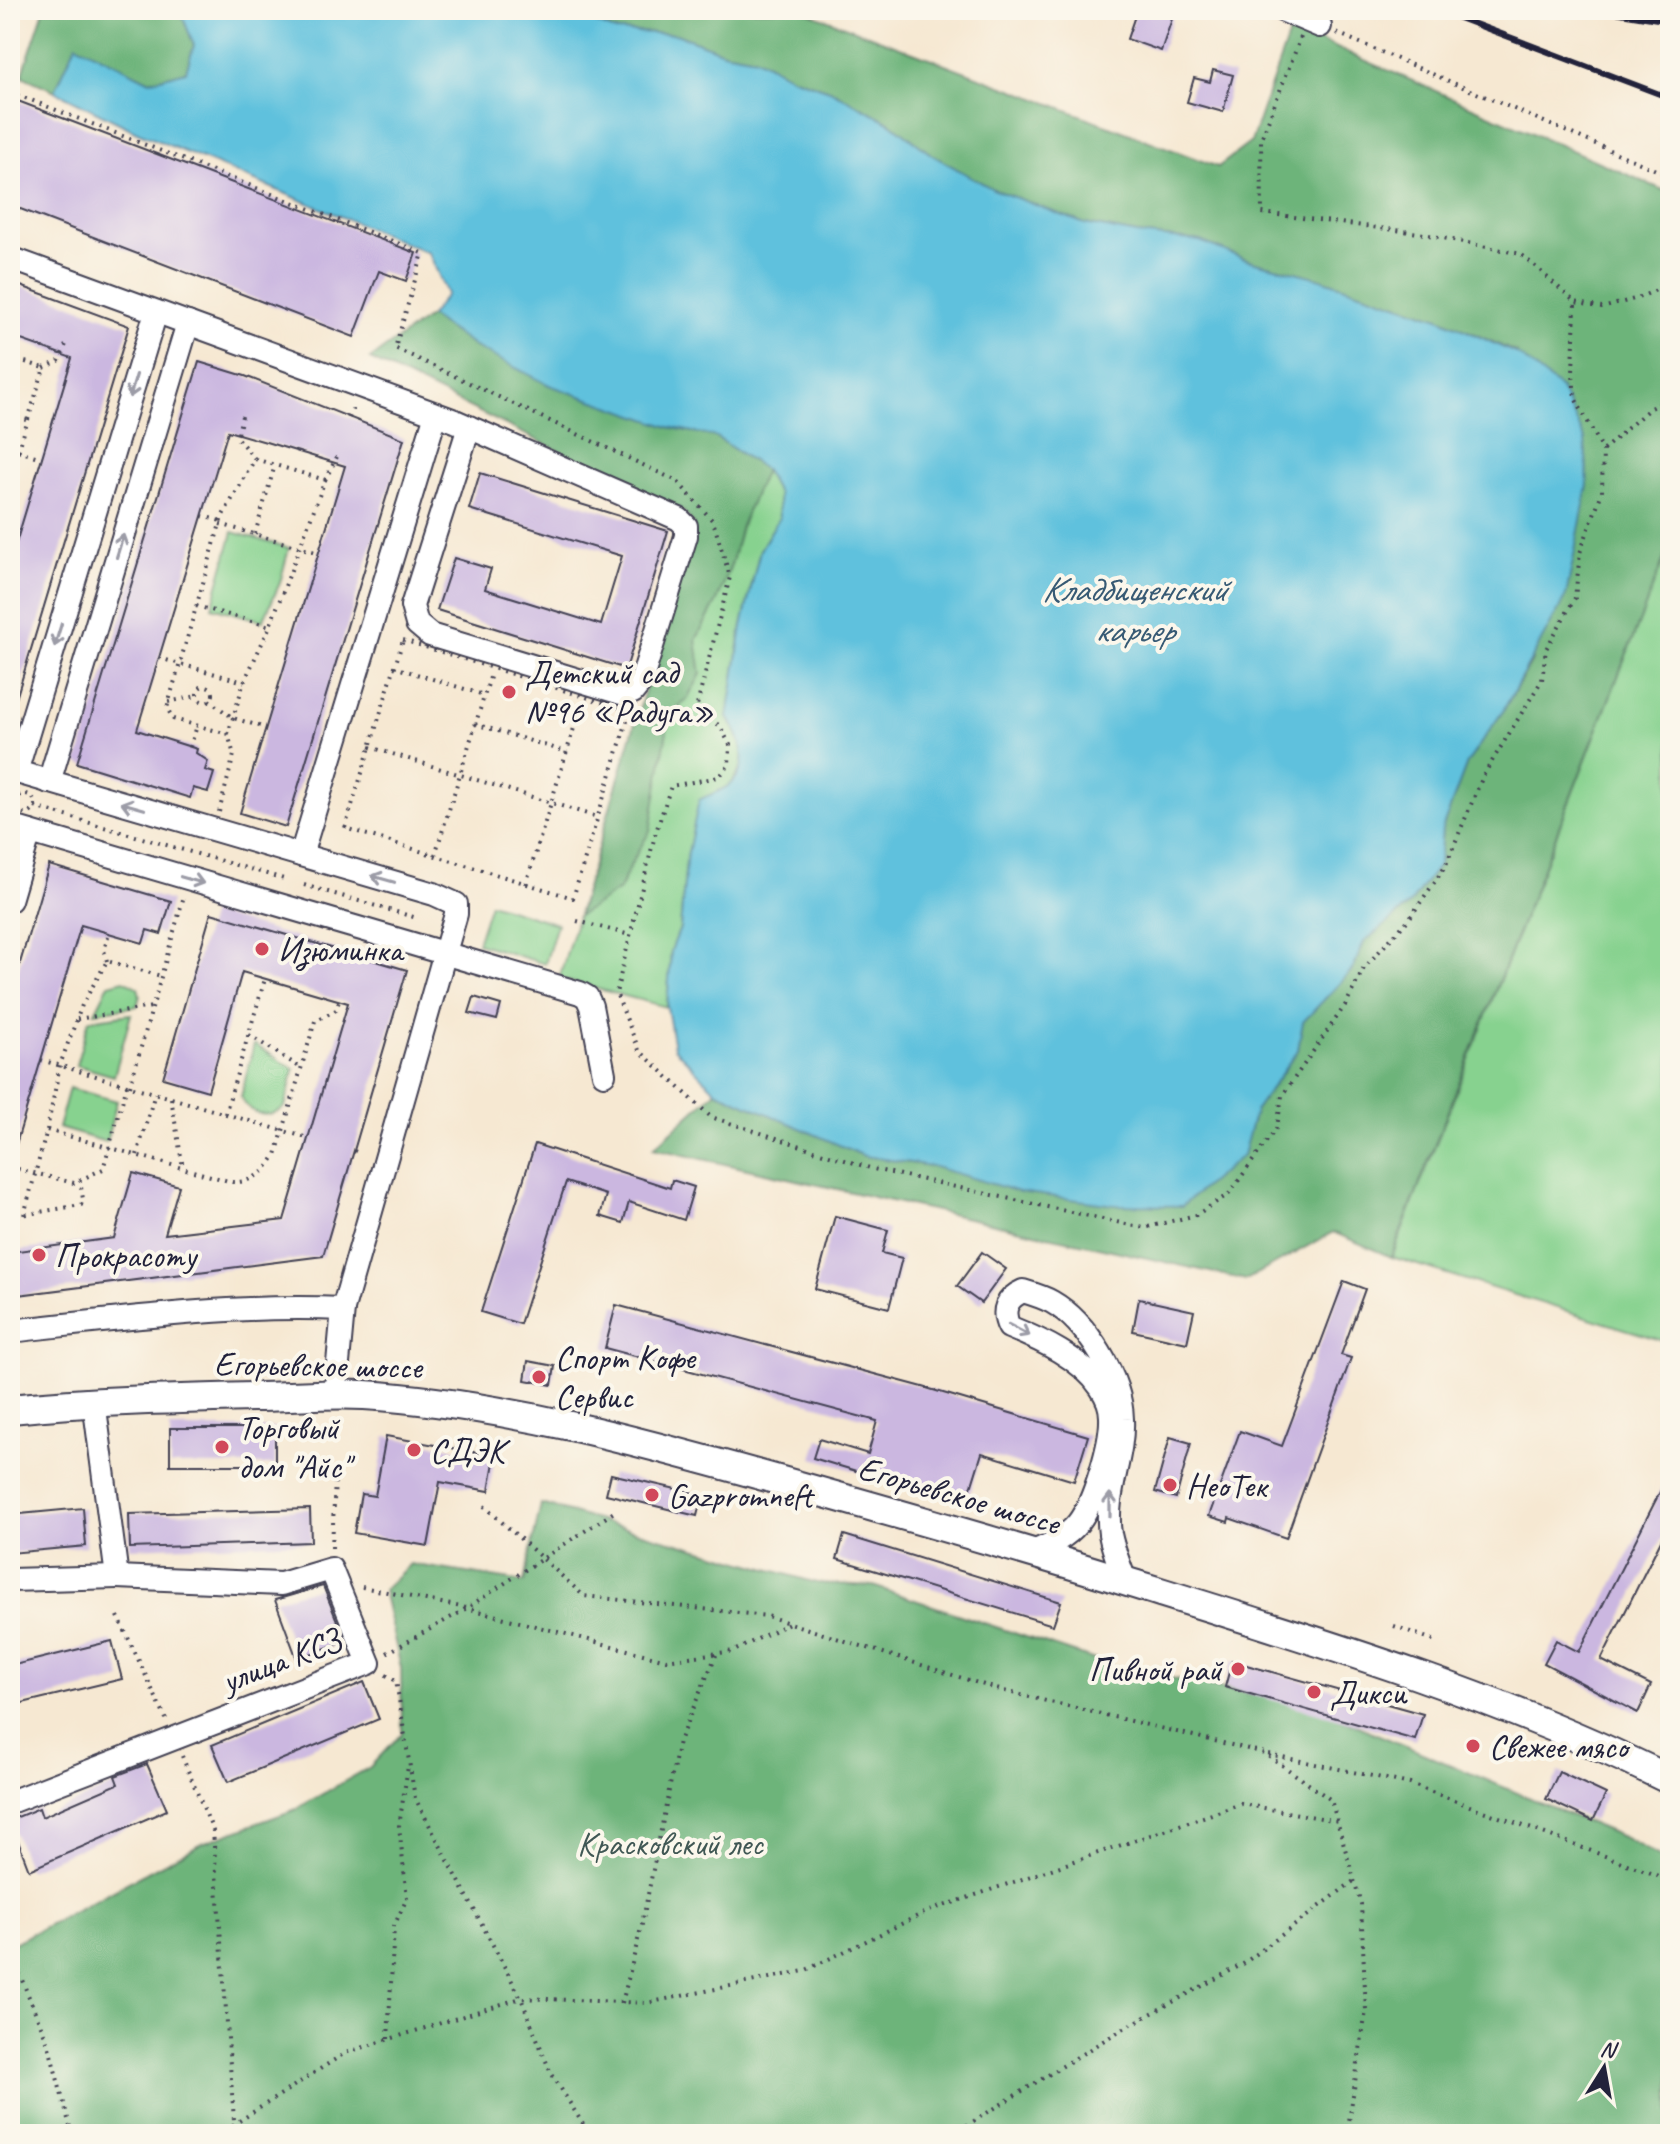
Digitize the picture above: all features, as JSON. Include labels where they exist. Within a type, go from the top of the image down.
[{"type":"main road","name":"Егорьевское шоссе","points":[[10,1409],[94,1401],[362,1395],[514,1413],[646,1443],[1125,1581],[1440,1682],[1621,1756],[1670,1780]]},
{"type":"street","points":[[1282,10],[1314,23]]},
{"type":"street","points":[[10,258],[436,414],[469,427],[679,519],[686,526],[686,536],[641,682],[633,692],[586,690],[495,662],[430,635],[417,624],[412,606],[469,427]]},
{"type":"street","points":[[156,312],[13,771],[447,898],[456,904],[456,914],[343,1309],[335,1396]]},
{"type":"street","points":[[49,782],[188,323]]},
{"type":"street","points":[[301,855],[436,414]]},
{"type":"street","points":[[401,529],[433,538]]},
{"type":"street","points":[[10,900],[20,829],[587,997],[604,1074]]},
{"type":"street","points":[[1031,1553],[1061,1539],[1079,1522],[1089,1506],[1112,1419],[1109,1401],[1087,1372],[1040,1339],[1009,1327],[1004,1316],[1007,1303],[1023,1291],[1054,1303],[1081,1326],[1109,1368],[1118,1391],[1123,1419],[1110,1489],[1110,1534],[1125,1581]]},
{"type":"street","points":[[10,1331],[182,1312],[307,1307],[343,1309]]},
{"type":"street","points":[[94,1401],[117,1577]]},
{"type":"street","name":"улица КСЗ","points":[[10,1580],[117,1577],[281,1584],[334,1575],[369,1663],[10,1802]]},
{"type":"path","points":[[1670,188],[1667,174],[1314,23],[1261,139],[1262,213],[1419,233],[1521,254],[1575,302],[1602,308],[1638,298],[1670,284]]},
{"type":"path","points":[[10,92],[423,253],[395,348],[677,481],[713,521],[730,577],[696,709],[720,726],[730,745],[729,765],[719,777],[671,786],[655,835],[616,993],[639,1050],[711,1117],[873,1169],[1144,1228],[1196,1215],[1229,1194],[1277,1127],[1282,1096],[1346,1004],[1364,968],[1409,919],[1445,867],[1483,776],[1542,680],[1546,649],[1575,598],[1580,553],[1602,492],[1603,450],[1575,398],[1575,302]]},
{"type":"path","points":[[10,357],[44,368],[59,361],[67,342]]},
{"type":"path","points":[[10,478],[44,368]]},
{"type":"path","points":[[1603,450],[1650,408],[1670,399]]},
{"type":"path","points":[[349,418],[354,405]]},
{"type":"path","points":[[10,415],[28,420]]},
{"type":"path","points":[[242,416],[237,438],[255,459],[325,480]]},
{"type":"path","points":[[18,451],[42,458]]},
{"type":"path","points":[[220,807],[234,755],[228,734],[244,682],[270,626],[325,480],[339,453]]},
{"type":"path","points":[[228,734],[173,719],[167,714],[168,702],[220,523],[255,459]]},
{"type":"path","points":[[255,534],[275,465]]},
{"type":"path","points":[[202,516],[319,553]]},
{"type":"path","points":[[196,606],[270,626]]},
{"type":"path","points":[[403,640],[495,662],[586,690],[630,711],[573,898],[345,828],[403,640]]},
{"type":"path","points":[[159,658],[244,682]]},
{"type":"path","points":[[435,855],[495,662]]},
{"type":"path","points":[[394,667],[484,695]]},
{"type":"path","points":[[207,687],[211,673]]},
{"type":"path","points":[[197,696],[200,687],[207,687],[212,691],[209,700]]},
{"type":"path","points":[[526,884],[586,690]]},
{"type":"path","points":[[168,702],[197,696]]},
{"type":"path","points":[[197,696],[200,700],[209,700],[233,718],[266,728]]},
{"type":"path","points":[[475,724],[567,752]]},
{"type":"path","points":[[190,747],[197,726]]},
{"type":"path","points":[[370,747],[598,817]]},
{"type":"path","points":[[28,794],[33,797],[35,807],[28,814],[22,814],[13,800],[28,794]]},
{"type":"path","points":[[35,807],[285,880]]},
{"type":"path","points":[[52,827],[57,813]]},
{"type":"path","points":[[303,885],[417,918]]},
{"type":"path","points":[[10,1167],[74,1183],[103,1169],[182,904]]},
{"type":"path","points":[[577,921],[630,935]]},
{"type":"path","points":[[24,1215],[47,1130],[60,1065],[77,1019],[107,961],[104,950],[109,933]]},
{"type":"path","points":[[107,961],[161,976]]},
{"type":"path","points":[[225,1114],[265,979]]},
{"type":"path","points":[[47,1130],[232,1182],[249,1180],[271,1163],[315,1021],[336,1010],[339,1001]]},
{"type":"path","points":[[77,1019],[152,1007]]},
{"type":"path","points":[[248,1035],[301,1068]]},
{"type":"path","points":[[41,1060],[308,1138]]},
{"type":"path","points":[[137,1155],[155,1093]]},
{"type":"path","points":[[171,1098],[183,1168]]},
{"type":"path","points":[[10,1217],[81,1205],[80,1181]]},
{"type":"path","points":[[335,1478],[334,1575],[666,1660],[734,1651],[789,1623]]},
{"type":"path","points":[[484,1506],[584,1596],[767,1616],[1000,1690],[1410,1784],[1670,1880]]},
{"type":"path","points":[[589,2134],[550,2071],[521,1998],[415,1798],[396,1681],[369,1663],[466,1608],[614,1512]]},
{"type":"path","points":[[118,1616],[213,1831],[235,2134]]},
{"type":"path","points":[[1394,1626],[1436,1641]]},
{"type":"path","points":[[622,2003],[642,1924],[679,1741],[717,1653]]},
{"type":"path","points":[[1265,1753],[1331,1800],[1361,1904],[1366,2011],[1347,2134]]},
{"type":"path","points":[[388,2039],[394,1926],[407,1898],[399,1826],[409,1762]]},
{"type":"path","points":[[219,2134],[345,2053],[521,1998],[647,2003],[804,1971],[926,1912],[1241,1804],[1338,1821]]},
{"type":"path","points":[[953,2134],[1119,2031],[1243,1964],[1355,1880]]},
{"type":"path","points":[[10,1951],[48,2043],[72,2134]]},
{"type":"green space","points":[[44,10],[180,10],[194,45],[186,71],[150,81],[76,45],[55,91],[22,76]]},
{"type":"green space","points":[[568,10],[802,10],[1218,167],[1251,142],[1291,28],[1670,193],[1670,543],[1391,1257],[1333,1232],[1246,1280],[653,1148],[716,1091],[865,1156],[931,1166],[1242,1155],[1255,1111],[1298,1050],[1302,1022],[1353,969],[1364,942],[1410,904],[1439,864],[1442,829],[1467,763],[1503,711],[1532,661],[1517,353],[1439,318],[1315,277],[1247,260],[1200,241],[1085,224],[993,189],[932,155],[891,123],[830,90],[791,77],[756,58],[723,52],[676,34],[614,31]]},
{"type":"green space","points":[[430,316],[475,347],[669,427],[716,437],[765,470],[741,526],[732,562],[717,601],[696,640],[701,674],[689,696],[669,719],[650,831],[619,890],[578,916],[694,525],[683,511],[370,359]]},
{"type":"green space","points":[[765,470],[778,494],[779,518],[760,550],[742,626],[728,717],[741,738],[743,764],[686,862],[680,928],[671,951],[667,1007],[559,979],[694,525]]},
{"type":"green space","points":[[233,532],[289,548],[280,583],[263,621],[212,607]]},
{"type":"green space","points":[[1670,543],[1670,1343],[1392,1257]]},
{"type":"green space","points":[[490,903],[557,924],[545,964],[477,943]]},
{"type":"green space","points":[[124,980],[138,988],[137,1006],[95,1012],[109,984]]},
{"type":"green space","points":[[131,1014],[114,1076],[76,1065],[89,1020]]},
{"type":"green space","points":[[254,1044],[294,1069],[285,1107],[272,1114],[254,1112],[241,1097]]},
{"type":"green space","points":[[69,1088],[117,1101],[106,1142],[58,1128]]},
{"type":"green space","name":"Красковский лес","points":[[541,1504],[817,1583],[873,1586],[1116,1667],[1310,1706],[1625,1838],[1670,1863],[1670,2134],[10,2134],[10,1945],[202,1843],[294,1810],[370,1767],[402,1733],[401,1668],[383,1590],[410,1564],[524,1582]]},
{"type":"water","name":"Кладбищенский карьер","points":[[180,10],[568,10],[614,31],[676,34],[723,52],[756,58],[791,77],[830,90],[891,123],[932,155],[993,189],[1085,224],[1200,241],[1247,260],[1315,277],[1439,318],[1517,354],[1561,389],[1585,439],[1588,485],[1566,596],[1503,711],[1467,763],[1442,829],[1439,864],[1410,904],[1364,942],[1353,969],[1303,1022],[1298,1050],[1255,1111],[1243,1155],[1182,1206],[1114,1205],[1019,1192],[931,1166],[864,1156],[716,1091],[674,1048],[667,1007],[671,951],[680,928],[686,862],[699,800],[730,785],[742,766],[740,741],[728,717],[742,626],[760,550],[779,518],[778,494],[765,470],[716,437],[669,427],[549,385],[475,347],[430,316],[447,294],[429,253],[137,132],[55,91],[76,44],[150,81],[186,71],[194,45]]},
{"type":"building","points":[[1137,10],[1175,10],[1161,51],[1127,39]]},
{"type":"building","points":[[1213,70],[1233,75],[1223,112],[1187,102],[1194,78],[1210,82]]},
{"type":"building","points":[[10,98],[416,253],[406,281],[379,271],[354,337],[10,205]]},
{"type":"building","points":[[10,282],[129,326],[15,702],[10,701],[10,563],[72,358],[10,336]]},
{"type":"building","points":[[199,362],[245,376],[404,439],[286,827],[240,813],[345,466],[228,431],[137,730],[197,749],[196,753],[208,761],[205,770],[214,773],[208,792],[193,788],[190,798],[77,763]]},
{"type":"building","points":[[480,473],[668,531],[626,669],[437,610],[454,558],[491,569],[485,589],[601,625],[622,556],[469,509]]},
{"type":"building","points":[[49,865],[171,901],[161,934],[147,930],[143,943],[81,925],[14,1151],[10,1150],[10,997]]},
{"type":"building","points":[[211,913],[407,970],[323,1256],[10,1296],[10,1252],[114,1238],[133,1173],[179,1186],[165,1234],[284,1220],[348,1003],[242,972],[208,1091],[163,1078]]},
{"type":"building","points":[[474,997],[501,1005],[497,1020],[469,1013]]},
{"type":"building","points":[[535,1144],[670,1188],[672,1180],[694,1187],[684,1220],[629,1202],[623,1223],[600,1216],[606,1195],[566,1182],[520,1324],[481,1312]]},
{"type":"building","points":[[835,1216],[888,1230],[882,1253],[902,1258],[889,1308],[815,1289]]},
{"type":"building","points":[[982,1252],[1006,1269],[981,1303],[957,1286]]},
{"type":"building","points":[[1344,1281],[1365,1289],[1341,1355],[1351,1358],[1286,1538],[1229,1518],[1228,1522],[1209,1516],[1240,1431],[1282,1446]]},
{"type":"building","points":[[1139,1299],[1194,1311],[1187,1343],[1133,1331]]},
{"type":"building","points":[[616,1305],[923,1387],[1088,1436],[1074,1481],[982,1453],[966,1504],[813,1458],[819,1439],[868,1454],[877,1421],[605,1348]]},
{"type":"building","points":[[528,1361],[555,1366],[552,1385],[525,1380]]},
{"type":"building","name":"Торговый дом \"Айс\"","points":[[170,1428],[275,1428],[275,1465],[170,1465]]},
{"type":"building","points":[[386,1436],[495,1456],[489,1491],[440,1482],[428,1546],[354,1533],[361,1494],[375,1496]]},
{"type":"building","points":[[1170,1437],[1191,1443],[1176,1498],[1155,1492]]},
{"type":"building","points":[[1670,1472],[1670,1522],[1601,1660],[1651,1685],[1638,1713],[1544,1663],[1556,1640],[1579,1652]]},
{"type":"building","points":[[611,1474],[702,1495],[697,1516],[606,1494]]},
{"type":"building","points":[[83,1508],[86,1546],[10,1553],[10,1515]]},
{"type":"building","points":[[310,1509],[311,1542],[130,1548],[129,1514]]},
{"type":"building","points":[[844,1535],[1061,1602],[1053,1625],[837,1559]]},
{"type":"building","points":[[323,1586],[345,1641],[297,1659],[275,1600]]},
{"type":"building","points":[[112,1641],[122,1679],[10,1706],[10,1666]]},
{"type":"building","points":[[1232,1661],[1423,1714],[1415,1740],[1225,1687]]},
{"type":"building","points":[[364,1682],[379,1719],[228,1782],[212,1745]]},
{"type":"building","points":[[147,1764],[167,1810],[29,1870],[10,1820],[39,1808],[42,1817],[118,1784],[115,1776]]},
{"type":"building","points":[[1559,1772],[1606,1794],[1593,1821],[1546,1799]]},
{"type":"railway","points":[[1438,10],[1670,98]]},
{"type":"railway","points":[[1602,10],[1670,21]]},
{"type":"place","name":"Детский сад №96 «Радуга»","points":[[509,692]]},
{"type":"place","name":"Изюминка","points":[[262,949]]},
{"type":"place","name":"Прокрасоту","points":[[39,1255]]},
{"type":"place","name":"Спорт Кофе Сервис","points":[[539,1377]]},
{"type":"place","name":"Торговый дом \"Айс\"","points":[[222,1447]]},
{"type":"place","name":"СДЭК","points":[[414,1450]]},
{"type":"place","name":"НеоТек","points":[[1170,1485]]},
{"type":"place","name":"Gazpromneft","points":[[652,1495]]},
{"type":"place","name":"Пивной рай","points":[[1238,1669]]},
{"type":"place","name":"Дикси","points":[[1314,1692]]},
{"type":"place","name":"Свежее мясо","points":[[1473,1746]]}]
